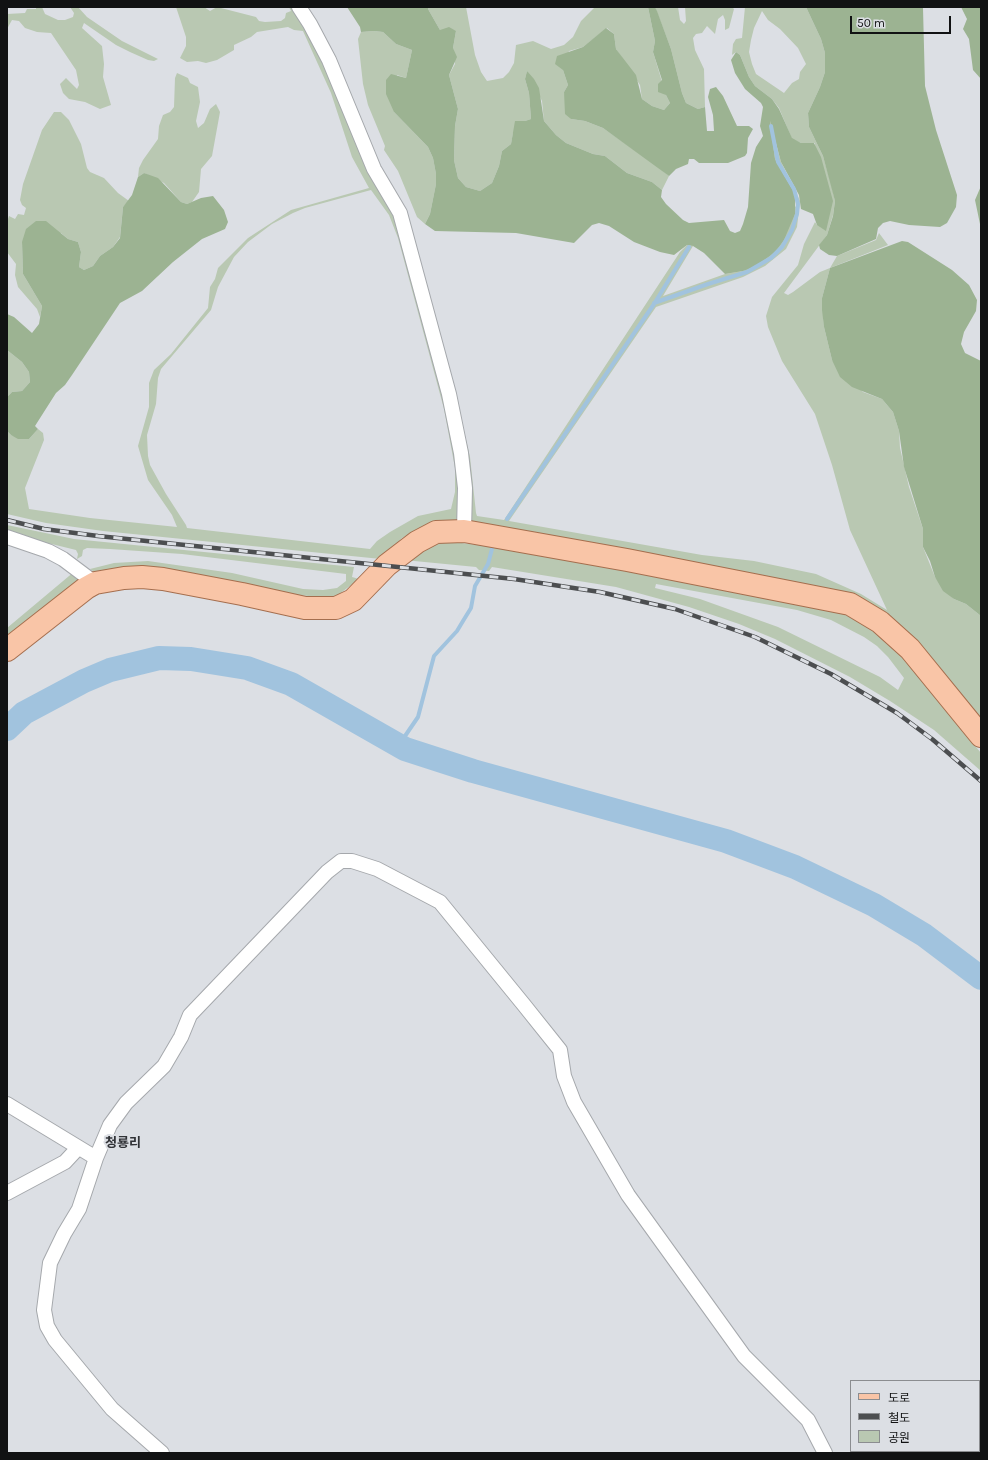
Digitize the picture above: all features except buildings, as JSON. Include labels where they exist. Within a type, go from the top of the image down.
[{"type":"main road","points":[[7,650],[86,588],[96,583],[142,577],[242,594],[306,608],[336,608],[353,600],[387,565],[417,542],[436,532],[464,531],[635,561],[850,604],[880,622],[910,649],[981,736]]},
{"type":"street","points":[[299,7],[329,60],[374,169],[400,213],[449,394],[461,453],[465,488],[464,531]]},
{"type":"street","points":[[7,537],[48,551],[63,559],[96,583]]},
{"type":"street","points":[[162,1453],[112,1409],[55,1340],[47,1326],[44,1303],[50,1263],[64,1234],[79,1209],[96,1158],[110,1125],[126,1103],[164,1066],[180,1038],[190,1015],[312,888],[341,861],[352,861],[377,869],[440,902],[560,1050],[564,1076],[574,1102],[628,1195],[744,1356],[808,1420],[825,1453]]},
{"type":"street","points":[[7,1104],[96,1158]]},
{"type":"street","points":[[7,1193],[65,1162],[78,1148]]},
{"type":"green space","points":[[36,7],[42,7],[45,14],[58,20],[65,20],[73,17],[74,13],[70,7],[78,7],[87,17],[122,41],[158,59],[154,61],[148,60],[130,52],[116,45],[84,23],[82,28],[102,46],[104,64],[103,77],[111,105],[100,109],[85,102],[69,99],[63,93],[60,84],[66,78],[77,89],[79,85],[76,70],[51,33],[37,32],[25,28],[19,21],[12,20],[7,29],[7,14],[25,13],[27,9],[36,9]]},
{"type":"green space","points":[[176,7],[204,7],[210,11],[217,7],[256,17],[259,21],[265,22],[281,21],[285,18],[286,13],[291,11],[289,7],[293,7],[314,38],[392,209],[455,437],[459,512],[456,521],[423,527],[402,538],[381,559],[103,531],[46,523],[7,514],[7,431],[11,435],[29,439],[38,429],[43,433],[44,440],[25,488],[29,509],[90,518],[177,527],[172,515],[148,480],[138,446],[149,407],[149,383],[154,370],[171,354],[208,308],[210,287],[215,279],[218,268],[248,238],[291,210],[369,188],[352,157],[331,93],[303,31],[294,30],[288,27],[257,32],[251,37],[234,45],[234,50],[217,60],[206,63],[198,61],[187,62],[180,58],[186,46],[186,37]],"holes":[[[371,190],[389,215],[398,238],[444,409],[455,468],[455,492],[451,509],[418,516],[390,532],[377,541],[370,549],[187,528],[150,465],[148,456],[147,435],[156,404],[158,378],[161,369],[211,310],[218,287],[234,257],[248,242],[272,224],[305,208]]]},
{"type":"green space","points":[[347,7],[429,7],[428,9],[440,30],[449,27],[456,31],[453,48],[457,57],[449,75],[458,109],[455,126],[454,160],[458,178],[466,187],[480,191],[492,183],[499,166],[502,151],[511,144],[515,121],[525,121],[531,119],[529,93],[525,79],[527,71],[539,88],[544,121],[556,135],[566,143],[593,154],[605,156],[627,173],[652,182],[662,190],[661,197],[666,204],[683,220],[689,223],[724,220],[730,231],[735,233],[740,231],[748,207],[751,163],[756,147],[763,136],[760,126],[763,107],[761,103],[745,89],[735,73],[731,60],[736,52],[740,55],[749,77],[755,86],[772,99],[779,109],[792,138],[801,143],[814,143],[821,157],[833,201],[826,231],[817,225],[813,214],[801,209],[799,195],[781,162],[770,121],[775,159],[795,194],[795,214],[784,240],[775,252],[756,266],[743,271],[725,274],[704,253],[693,246],[687,245],[674,255],[660,252],[634,242],[609,226],[599,223],[592,225],[574,243],[516,233],[435,231],[425,224],[430,214],[436,184],[433,158],[428,147],[394,112],[386,94],[386,80],[391,74],[406,78],[412,50],[396,44],[383,32],[361,32],[360,27]]},
{"type":"green space","points":[[429,7],[466,7],[475,55],[481,72],[487,81],[503,78],[509,72],[514,63],[516,45],[533,41],[551,49],[564,45],[573,37],[581,21],[595,7],[648,7],[655,41],[653,52],[666,95],[670,103],[664,110],[652,106],[642,99],[640,85],[616,49],[614,34],[607,28],[583,47],[569,51],[563,70],[568,85],[564,92],[571,119],[585,121],[603,128],[656,165],[669,176],[662,190],[652,182],[627,173],[605,156],[593,154],[566,143],[556,135],[544,121],[542,101],[527,71],[525,79],[529,93],[531,119],[525,121],[513,133],[511,144],[502,151],[499,166],[492,183],[480,191],[466,187],[458,178],[454,160],[455,126],[458,109],[449,75],[455,64],[453,48],[456,31],[440,30],[428,9]]},
{"type":"green space","points":[[648,7],[655,7],[657,11],[671,49],[686,103],[698,109],[705,107],[707,131],[714,131],[713,115],[708,97],[710,89],[716,87],[723,96],[737,126],[749,126],[753,129],[748,138],[747,153],[745,156],[728,163],[699,163],[694,159],[689,159],[688,164],[676,169],[669,176],[603,128],[585,121],[571,119],[565,114],[564,92],[568,85],[563,70],[555,64],[557,56],[583,47],[606,28],[614,34],[616,49],[636,75],[642,99],[652,106],[664,110],[670,103],[666,95],[658,92],[658,84],[662,80],[653,52],[655,41]]},
{"type":"green space","points":[[655,7],[678,7],[680,20],[684,24],[686,21],[685,7],[732,7],[734,9],[729,28],[725,30],[725,20],[723,15],[718,19],[715,34],[707,26],[702,33],[696,34],[693,38],[695,50],[704,69],[705,107],[698,109],[686,103],[671,49]]},
{"type":"green space","points":[[745,7],[806,7],[821,39],[825,53],[825,72],[808,113],[809,127],[823,156],[832,187],[835,201],[833,215],[827,235],[784,293],[788,295],[820,272],[830,268],[822,298],[824,327],[832,360],[863,392],[882,399],[893,412],[899,431],[900,448],[909,487],[923,529],[923,547],[935,577],[954,599],[966,604],[981,616],[981,723],[892,623],[471,521],[456,396],[470,457],[477,516],[504,520],[680,252],[687,245],[693,246],[663,296],[725,274],[743,271],[796,206],[795,194],[775,159],[769,120],[781,162],[800,201],[797,227],[786,249],[765,266],[743,277],[656,307],[509,521],[702,555],[754,561],[816,574],[861,594],[887,610],[850,530],[832,465],[815,414],[782,361],[768,327],[766,316],[772,297],[798,265],[804,244],[815,222],[817,225],[815,143],[801,143],[792,139],[779,108],[772,99],[755,86],[749,77],[740,55],[736,52],[732,55],[733,44],[736,39],[742,38]],"holes":[[[762,11],[768,20],[780,29],[798,48],[806,64],[800,72],[799,79],[792,83],[784,93],[756,74],[749,52],[754,28]]]},
{"type":"green space","points":[[806,7],[923,8],[925,86],[936,130],[957,195],[956,207],[947,223],[940,227],[909,225],[890,221],[883,223],[878,228],[876,239],[837,256],[829,255],[820,249],[819,245],[827,235],[833,216],[835,201],[823,156],[809,127],[808,113],[825,72],[825,53],[821,39]]},
{"type":"green space","points":[[961,7],[981,7],[981,79],[973,70],[969,39],[963,29],[967,19]]},
{"type":"green space","points":[[361,32],[383,32],[396,44],[412,50],[406,78],[397,75],[394,112],[428,147],[433,158],[436,184],[430,214],[425,224],[417,217],[398,171],[384,150],[385,146],[368,105],[363,84],[358,39]]},
{"type":"green space","points":[[177,73],[188,78],[190,83],[198,87],[200,102],[196,121],[198,128],[204,123],[210,109],[216,104],[220,112],[212,156],[201,169],[199,192],[192,202],[187,204],[181,202],[164,183],[144,173],[138,177],[139,168],[143,160],[158,139],[159,126],[163,115],[170,112],[174,107],[175,78]]},
{"type":"green space","points":[[54,112],[61,112],[69,120],[81,144],[87,168],[90,172],[104,178],[118,193],[129,201],[123,207],[120,237],[113,247],[100,256],[93,266],[84,270],[79,267],[81,252],[78,242],[68,239],[61,233],[22,242],[23,274],[42,306],[40,317],[37,309],[18,287],[15,275],[16,264],[7,252],[7,222],[9,216],[15,219],[18,214],[24,215],[26,208],[22,205],[20,200],[23,184],[42,130]]},
{"type":"green space","points":[[144,173],[158,178],[181,202],[187,204],[201,198],[213,196],[224,210],[228,222],[225,229],[202,239],[173,262],[142,291],[120,303],[65,385],[56,393],[35,426],[38,429],[29,439],[18,439],[7,431],[7,397],[12,392],[22,391],[30,382],[29,372],[22,362],[7,350],[7,314],[14,317],[32,333],[39,324],[42,306],[23,274],[22,242],[26,229],[36,221],[46,221],[68,239],[78,242],[81,252],[79,267],[84,270],[93,266],[100,256],[113,247],[120,238],[123,207],[132,195],[138,177]]},
{"type":"green space","points":[[981,186],[981,243],[980,224],[975,200]]},
{"type":"green space","points":[[879,233],[888,245],[830,268],[837,256],[876,240]]},
{"type":"green space","points":[[902,241],[908,242],[952,270],[969,285],[977,300],[976,311],[964,332],[961,344],[965,353],[981,361],[981,616],[966,604],[954,599],[943,591],[935,577],[930,561],[923,547],[923,529],[904,467],[899,431],[893,412],[882,399],[852,387],[840,377],[832,360],[824,327],[822,298],[830,268]]},
{"type":"green space","points":[[7,350],[22,362],[29,372],[30,382],[22,391],[12,392],[7,397]]},
{"type":"green space","points":[[7,525],[74,539],[354,567],[352,577],[359,579],[338,595],[327,598],[96,573],[90,569],[114,563],[148,561],[232,573],[303,589],[323,590],[337,588],[346,581],[346,574],[182,554],[87,548],[83,550],[82,556],[77,559],[78,554],[76,550],[7,533]]},
{"type":"green space","points":[[445,541],[511,549],[836,611],[862,623],[894,647],[981,753],[981,771],[934,730],[890,701],[850,677],[775,639],[739,624],[689,607],[616,587],[492,567],[489,571],[479,570],[476,567],[404,560],[431,545]],"holes":[[[656,584],[797,610],[831,620],[864,637],[877,646],[888,657],[904,678],[898,690],[880,677],[778,627],[700,599],[655,588]]]},
{"type":"green space","points":[[75,571],[80,579],[7,639],[7,628]]},
{"type":"waterway","points":[[654,303],[747,272],[771,258],[782,247],[792,230],[797,214],[798,204],[794,189],[778,162],[771,126]]},
{"type":"waterway","points":[[507,519],[654,304],[689,247]]},
{"type":"waterway","points":[[405,749],[403,739],[418,717],[434,656],[457,631],[471,608],[475,586],[488,564],[492,549]]},
{"type":"waterway","points":[[7,729],[24,713],[84,681],[110,670],[159,658],[191,659],[247,668],[291,684],[405,749],[473,771],[726,841],[795,867],[874,905],[924,935],[981,978]]},
{"type":"railway","points":[[7,520],[44,529],[98,536],[514,579],[600,592],[675,609],[755,637],[831,674],[897,713],[932,739],[981,781]]},
{"type":"district","name":"청룡리","points":[[123,1143]]}]
